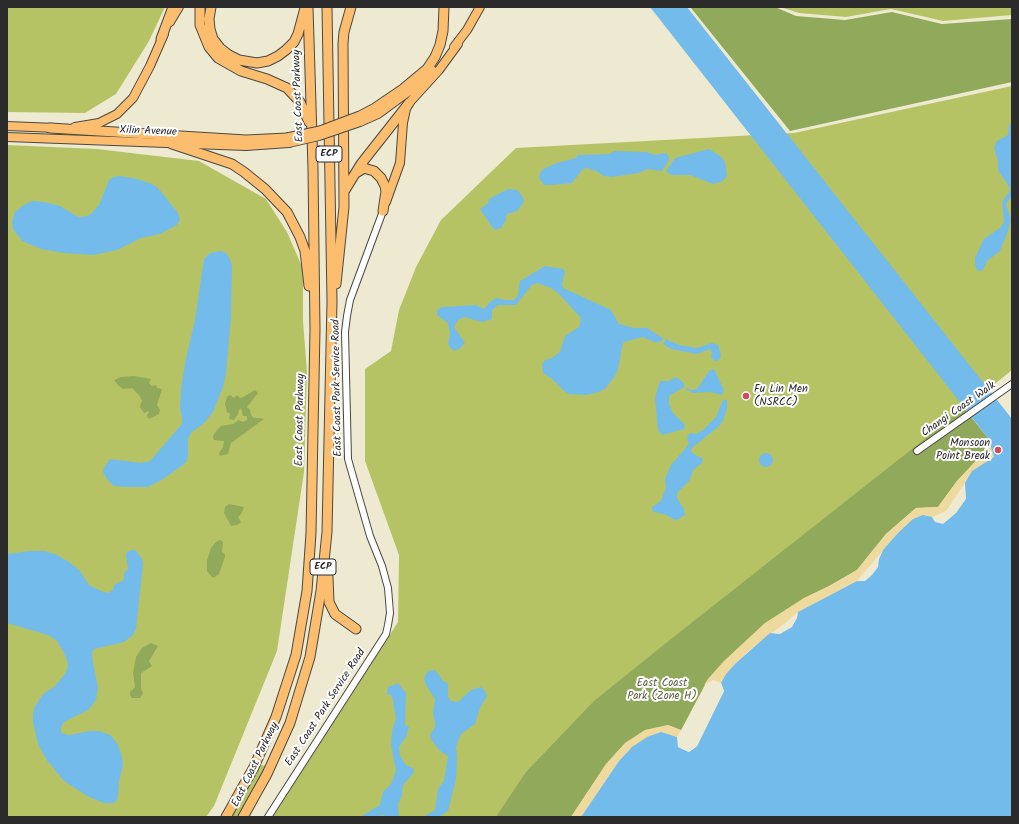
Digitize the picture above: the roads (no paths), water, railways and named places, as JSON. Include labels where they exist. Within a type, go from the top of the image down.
[{"type":"highway","points":[[161,39],[173,7]]},
{"type":"highway","points":[[200,7],[200,25],[209,48],[218,58],[241,71],[287,88],[303,107],[312,129]]},
{"type":"highway","points":[[211,7],[209,14],[210,29],[213,39],[220,48],[239,60],[257,63],[268,61],[278,56],[294,42],[298,34],[305,7]]},
{"type":"highway","name":"East Coast Parkway","points":[[226,817],[254,767],[276,717],[297,648],[306,591],[311,533],[315,311],[308,7]]},
{"type":"highway","name":"East Coast Parkway","points":[[243,817],[267,774],[290,722],[310,657],[321,591],[327,532],[332,301],[327,7]]},
{"type":"highway","points":[[332,301],[336,284],[344,193],[342,55],[344,32],[351,7]]},
{"type":"highway","points":[[50,128],[246,140],[288,140],[360,119],[399,92],[427,69],[435,58],[440,45],[444,24],[444,7]]},
{"type":"highway","points":[[344,193],[352,176],[409,103]]},
{"type":"highway","points":[[172,144],[219,158],[232,164],[264,189],[287,212],[300,237],[305,251],[310,294],[315,311]]},
{"type":"highway","points":[[352,176],[364,168],[371,170],[378,175],[384,182],[386,191],[383,211]]},
{"type":"highway","points":[[327,532],[329,602],[335,614],[356,629]]},
{"type":"main road","points":[[7,126],[50,128],[77,127],[98,123],[117,114],[133,98],[150,66],[161,39],[179,7]]},
{"type":"main road","points":[[383,211],[400,163],[404,116],[409,103],[439,70],[458,44],[480,7]]},
{"type":"main road","points":[[360,119],[378,114],[412,89],[458,44]]},
{"type":"main road","name":"Xilin Avenue","points":[[7,137],[246,146],[288,140]]},
{"type":"street","name":"East Coast Park Service Road","points":[[268,817],[386,634],[388,625],[390,613],[388,588],[382,566],[370,536],[348,459],[345,332],[350,300],[383,211]]},
{"type":"street","name":"Changi Coast Walk","points":[[917,451],[1012,384]]},
{"type":"water","points":[[650,7],[687,7],[1012,419],[1012,817],[581,817],[619,761],[632,747],[647,737],[661,732],[677,737],[678,747],[689,752],[697,746],[724,691],[721,683],[726,674],[736,663],[770,633],[780,634],[792,627],[797,618],[798,612],[857,581],[865,581],[878,567],[879,559],[883,550],[913,519],[923,515],[932,517],[935,522],[943,524],[956,513],[966,499],[965,483],[972,471],[994,457],[988,438]]},
{"type":"water","points":[[1012,122],[1012,196],[1006,204],[1011,219],[1000,251],[987,261],[983,270],[979,271],[977,270],[975,264],[975,258],[984,239],[1001,227],[1004,222],[1002,202],[1010,188],[998,170],[998,161],[994,148],[997,141],[1008,135],[1009,125]]},
{"type":"water","points":[[709,149],[720,156],[725,162],[727,176],[723,181],[713,184],[690,175],[671,175],[666,171],[675,158]]},
{"type":"water","points":[[614,151],[646,152],[655,155],[666,153],[669,160],[662,171],[647,169],[639,173],[612,177],[604,176],[596,171],[586,168],[582,170],[572,183],[552,185],[544,185],[539,178],[543,169],[557,163],[576,158],[578,155],[610,154]]},
{"type":"water","points":[[120,176],[137,179],[152,184],[158,188],[178,213],[180,220],[177,225],[160,234],[141,238],[117,250],[93,255],[64,253],[41,249],[22,241],[13,229],[12,222],[15,212],[25,204],[33,201],[60,206],[78,217],[88,216],[99,205],[109,180],[113,177]]},
{"type":"water","points":[[508,189],[517,190],[523,197],[524,202],[517,211],[509,213],[506,216],[506,220],[501,228],[495,230],[480,209],[488,203],[489,199]]},
{"type":"water","points":[[221,251],[226,253],[232,266],[231,317],[226,374],[223,387],[213,412],[204,423],[192,432],[188,438],[187,461],[183,465],[160,481],[148,487],[114,486],[103,472],[110,459],[141,463],[150,461],[182,424],[180,408],[181,389],[186,358],[195,320],[204,259],[210,253]]},
{"type":"water","points":[[545,266],[563,269],[565,272],[562,284],[563,288],[611,310],[619,324],[634,328],[647,328],[664,339],[657,343],[643,337],[624,342],[615,376],[606,388],[599,392],[586,395],[569,394],[543,373],[542,365],[545,360],[552,358],[560,352],[565,336],[579,327],[581,318],[558,293],[551,288],[537,283],[532,285],[516,305],[498,305],[492,310],[492,319],[482,322],[464,317],[458,320],[454,327],[465,343],[459,349],[454,351],[448,345],[450,334],[448,323],[437,315],[437,310],[442,307],[476,305],[484,309],[496,298],[514,300],[518,295],[520,281]]},
{"type":"water","points":[[666,339],[679,345],[697,348],[712,343],[718,345],[721,355],[718,361],[715,361],[711,357],[712,352],[710,349],[697,354],[671,349],[663,344]]},
{"type":"water","points":[[714,369],[724,390],[722,395],[710,392],[693,393],[685,389],[697,389],[710,370]]},
{"type":"water","points":[[676,377],[684,383],[684,387],[669,396],[669,404],[673,413],[685,425],[684,429],[662,435],[658,430],[655,398],[661,381],[669,381]]},
{"type":"water","points":[[723,400],[727,400],[727,408],[723,421],[691,450],[692,453],[703,459],[702,463],[693,470],[690,480],[677,493],[677,498],[684,509],[685,515],[675,520],[664,514],[653,512],[652,507],[661,501],[666,487],[665,479],[671,465],[689,444],[687,437],[690,433],[696,434],[703,430],[716,417]]},
{"type":"water","points":[[763,453],[769,453],[773,457],[773,463],[769,467],[763,467],[759,463],[759,457]]},
{"type":"water","points":[[135,550],[137,552],[142,559],[143,564],[136,629],[133,635],[124,642],[94,649],[92,653],[93,663],[98,687],[96,700],[88,710],[64,722],[61,727],[61,733],[69,735],[99,731],[110,735],[117,743],[122,756],[123,766],[119,781],[118,796],[114,803],[104,803],[89,797],[64,781],[46,759],[38,744],[33,722],[34,708],[43,694],[54,687],[65,674],[68,667],[67,660],[57,641],[48,635],[7,623],[7,554],[29,551],[45,551],[57,555],[80,571],[89,585],[108,593],[113,590],[114,585],[124,579],[124,573],[128,569],[126,555],[127,552]]},
{"type":"water","points":[[435,670],[444,682],[448,683],[448,697],[451,701],[458,702],[471,690],[481,687],[487,696],[480,708],[475,724],[461,734],[456,747],[456,779],[448,811],[439,817],[423,817],[435,810],[438,789],[444,781],[448,756],[439,750],[431,739],[430,735],[435,727],[433,714],[435,699],[426,685],[424,678],[428,671]]},
{"type":"water","points":[[398,683],[406,693],[405,725],[409,727],[406,737],[399,747],[400,756],[406,765],[413,768],[414,772],[403,785],[402,795],[398,805],[399,817],[382,815],[376,817],[360,817],[380,805],[383,792],[391,784],[396,771],[391,745],[392,731],[396,718],[392,696],[387,694],[388,687]]},
{"type":"place","name":"Fu Lin Men (NSRCC)","points":[[746,396]]},
{"type":"place","name":"Monsoon Point Break","points":[[998,450]]},
{"type":"park label","name":"East Coast Park (Zone H)","points":[[662,690]]}]
